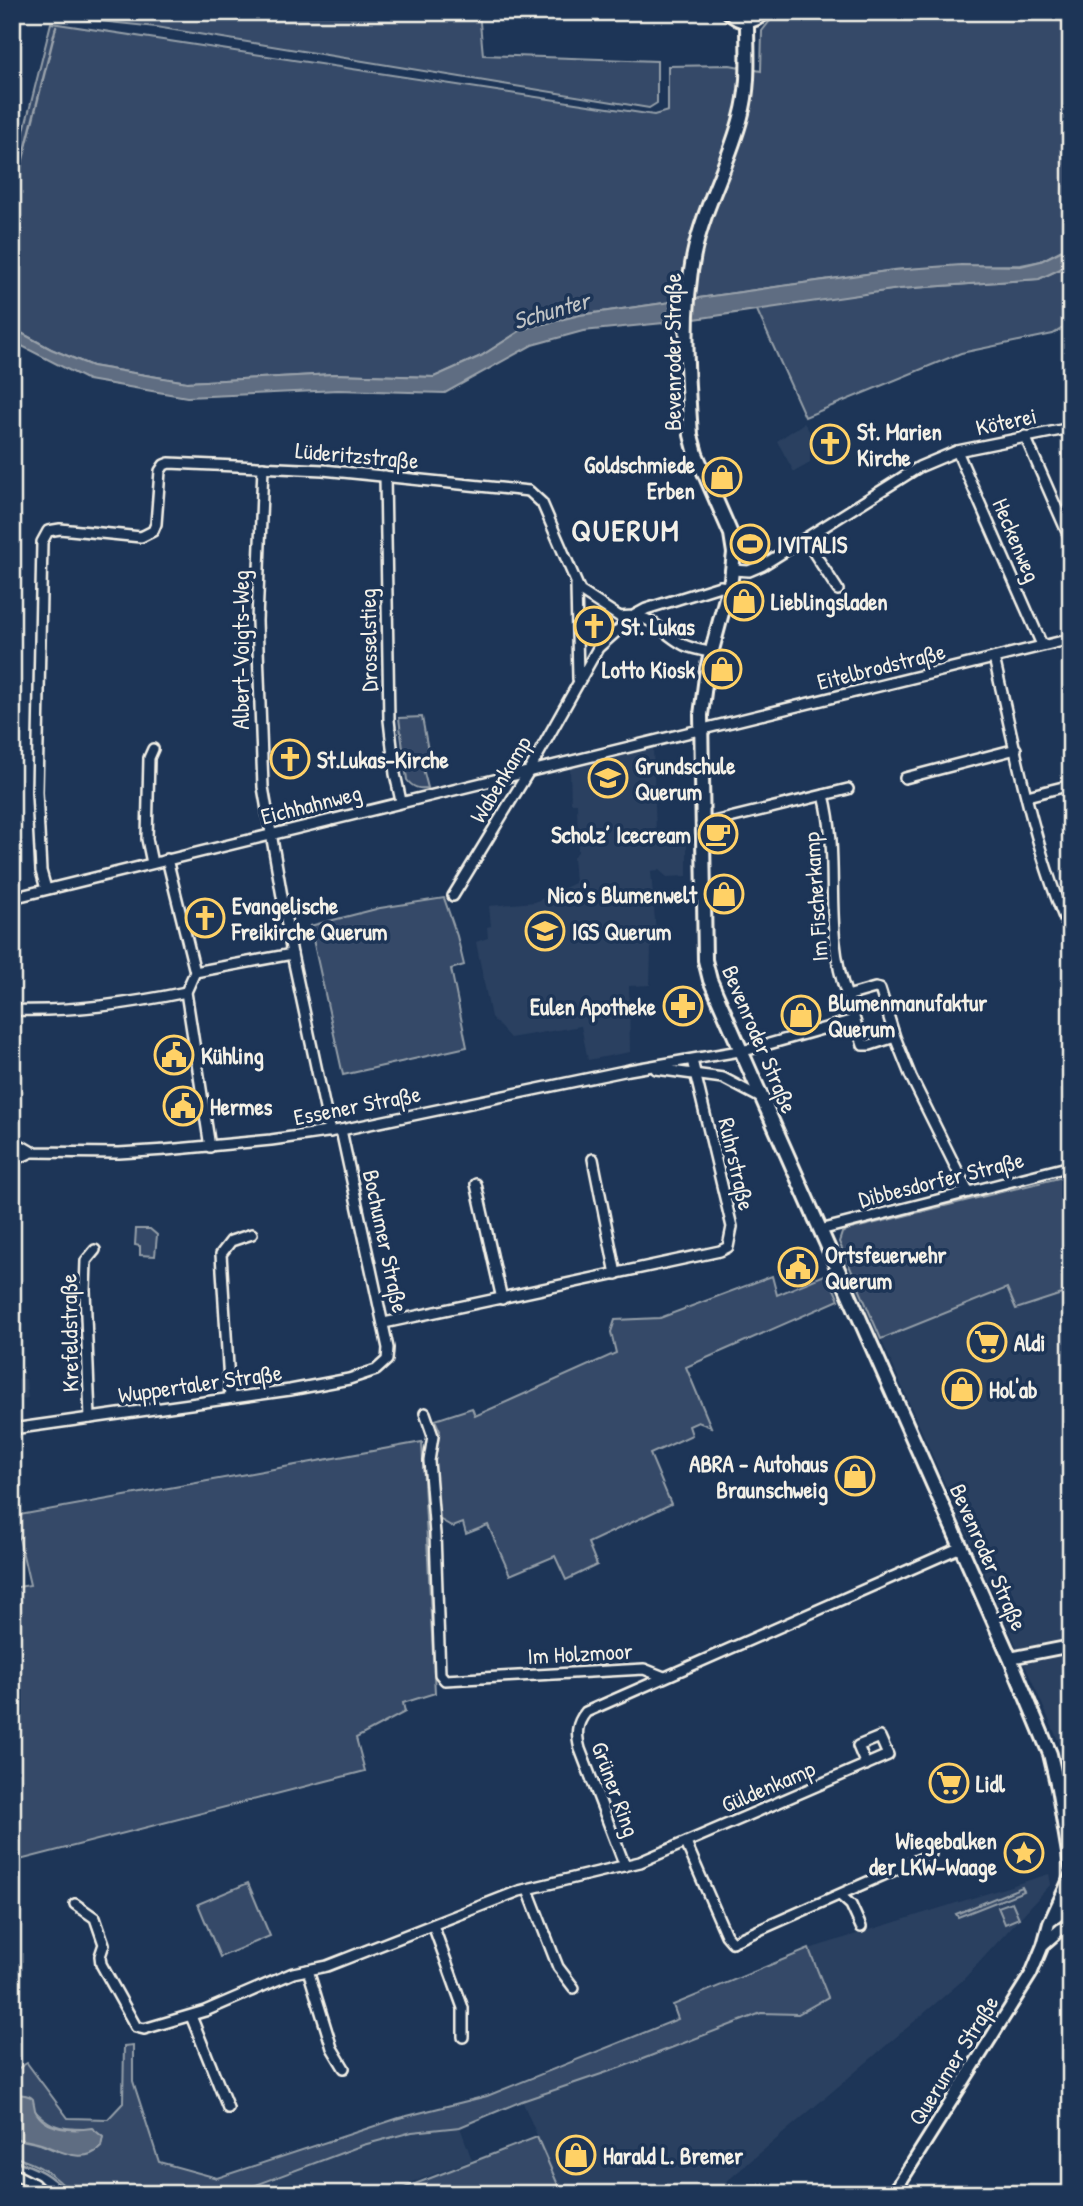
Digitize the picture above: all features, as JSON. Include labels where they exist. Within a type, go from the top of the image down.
[{"type":"main road","points":[[729,12],[738,20],[747,22],[759,18],[765,12]]},
{"type":"main road","name":"Bevenroder Straße","points":[[747,22],[748,73],[745,100],[695,251],[689,296],[691,435],[696,454],[731,534],[734,553],[733,570],[705,685],[700,729],[705,960],[710,980],[761,1098],[1050,1754],[1071,1865]]},
{"type":"street","name":"Köterei","points":[[733,570],[756,569],[919,467],[957,451],[1071,428]]},
{"type":"street","points":[[1025,436],[1071,541]]},
{"type":"street","name":"Heckenweg","points":[[957,451],[1042,645]]},
{"type":"street","name":"Lüderitzstraße","points":[[46,889],[41,871],[37,792],[42,542],[48,531],[60,529],[141,537],[149,535],[156,524],[160,471],[164,465],[178,462],[385,476],[523,489],[533,492],[542,503],[576,585]]},
{"type":"street","name":"Albert-Voigts-Weg","points":[[263,467],[257,670],[262,787],[270,833]]},
{"type":"street","name":"Drosselstieg","points":[[385,476],[389,720],[401,801]]},
{"type":"street","points":[[805,539],[838,590]]},
{"type":"street","points":[[576,585],[580,591],[620,617],[645,617],[685,645],[712,653]]},
{"type":"street","points":[[576,585],[578,681]]},
{"type":"street","points":[[635,615],[646,609],[720,586],[729,587]]},
{"type":"street","name":"Wabenkamp","points":[[453,896],[529,771],[598,648],[635,615]]},
{"type":"street","name":"Eitelbrodstraße","points":[[700,729],[1071,639]]},
{"type":"street","points":[[993,658],[1049,879],[1071,932]]},
{"type":"street","name":"Eichhahnweg","points":[[12,898],[700,729]]},
{"type":"street","points":[[152,863],[147,839],[149,758],[153,749]]},
{"type":"street","points":[[905,778],[1016,749]]},
{"type":"street","points":[[1027,796],[1071,785]]},
{"type":"street","points":[[701,825],[848,789]]},
{"type":"street","name":"Im Fischerkamp","points":[[824,795],[830,831],[833,944],[853,1020],[863,1045],[895,1037]]},
{"type":"street","points":[[270,833],[292,954],[330,1132]]},
{"type":"street","points":[[167,859],[195,972],[186,992],[210,1147]]},
{"type":"street","points":[[195,972],[292,954]]},
{"type":"street","points":[[847,996],[880,989],[895,1037],[968,1192]]},
{"type":"street","points":[[12,1010],[128,1003],[186,992]]},
{"type":"street","points":[[741,1051],[853,1020]]},
{"type":"street","name":"Essener Straße","points":[[12,1144],[32,1152],[119,1153],[210,1147],[330,1132],[643,1068],[741,1051]]},
{"type":"street","name":"Ruhrstraße","points":[[384,1323],[720,1251],[727,1247],[731,1240],[732,1227],[692,1060]]},
{"type":"street","name":"Essener Straße","points":[[643,1068],[723,1078],[761,1098]]},
{"type":"street","name":"Bochumer Straße","points":[[341,1130],[384,1323],[387,1360]]},
{"type":"street","name":"Essener Straße","points":[[12,1158],[32,1152]]},
{"type":"street","points":[[593,1159],[616,1274]]},
{"type":"street","name":"Dibbesdorfer Straße","points":[[820,1230],[1071,1166]]},
{"type":"street","points":[[476,1184],[502,1299]]},
{"type":"street","points":[[230,1398],[221,1254],[231,1241],[252,1234]]},
{"type":"street","name":"Krefeldstraße","points":[[90,1418],[85,1290],[86,1261],[95,1250]]},
{"type":"street","name":"Wuppertaler Straße","points":[[12,1429],[359,1377],[376,1370],[387,1360]]},
{"type":"street","name":"Im Holzmoor","points":[[425,1413],[433,1436],[429,1476],[435,1534],[440,1674],[445,1681],[644,1668],[664,1677],[961,1547]]},
{"type":"street","points":[[1010,1658],[1071,1646]]},
{"type":"street","name":"Grüner Ring","points":[[75,1904],[95,1918],[104,1944],[100,1956],[101,1964],[136,2027],[145,2029],[191,2016],[293,1973],[327,1966],[528,1889],[625,1866],[580,1749],[577,1730],[579,1720],[586,1712],[664,1677]]},
{"type":"street","name":"Güldenkamp","points":[[625,1866],[686,1843],[866,1765]]},
{"type":"street","points":[[686,1843],[726,1935],[732,1942],[931,1854]]},
{"type":"street","name":"Querumer Straße","points":[[893,2194],[1031,1974],[1049,1923],[1071,1875]]},
{"type":"street","points":[[528,1889],[558,1967],[573,1988]]},
{"type":"street","points":[[841,1896],[851,1905],[861,1927]]},
{"type":"street","points":[[1049,1923],[1065,1910],[1071,1912]]},
{"type":"street","points":[[433,1925],[463,2008],[463,2037]]},
{"type":"street","points":[[1043,1945],[1052,1935],[1071,1926]]},
{"type":"street","points":[[308,1969],[331,2048],[344,2068]]},
{"type":"street","points":[[191,2016],[228,2108]]},
{"type":"street","points":[[12,2173],[34,2184],[44,2194]]},
{"type":"shaded area","points":[[52,12],[479,12],[483,55],[657,61],[657,103],[649,108],[156,27],[51,16]]},
{"type":"shaded area","points":[[777,12],[1071,12],[1071,236],[1062,250],[1041,261],[1021,265],[894,270],[580,315],[524,329],[481,356],[434,377],[333,374],[187,382],[92,366],[51,349],[12,328],[12,179],[51,23],[654,115],[668,111],[668,66],[730,65],[761,71],[762,31]]},
{"type":"shaded area","points":[[1071,237],[1071,264],[1039,279],[899,289],[674,322],[583,331],[532,345],[445,393],[338,390],[187,397],[88,380],[12,341],[12,328],[51,349],[92,366],[187,382],[333,374],[434,377],[481,356],[523,329],[580,315],[894,270],[961,265],[1021,266],[1041,261],[1063,250]]},
{"type":"shaded area","points":[[1071,264],[1071,323],[1053,334],[961,353],[805,417],[756,308],[899,289],[1039,279]]},
{"type":"shaded area","points":[[804,423],[810,432],[810,463],[794,472],[777,441]]},
{"type":"shaded area","points":[[422,717],[431,767],[423,769],[428,788],[419,788],[407,780],[399,718]]},
{"type":"shaded area","points":[[653,747],[656,833],[687,833],[687,876],[667,877],[659,870],[651,871],[656,933],[651,948],[650,985],[629,986],[630,1052],[588,1060],[581,1026],[510,1038],[491,1017],[476,942],[488,938],[487,927],[491,926],[489,906],[535,902],[575,883],[573,857],[578,852],[577,803],[571,803],[570,767]]},
{"type":"shaded area","points":[[444,898],[464,965],[451,969],[467,1047],[343,1075],[310,926],[380,908]]},
{"type":"shaded area","points":[[1071,1175],[1071,1291],[1016,1309],[1007,1288],[881,1339],[839,1242],[842,1233]]},
{"type":"shaded area","points":[[136,1229],[150,1229],[157,1235],[155,1256],[140,1255],[140,1246],[135,1245]]},
{"type":"shaded area","points":[[827,1274],[839,1300],[686,1367],[711,1427],[698,1422],[689,1426],[692,1435],[650,1454],[671,1504],[588,1543],[597,1565],[566,1580],[555,1556],[510,1575],[488,1525],[466,1534],[463,1523],[453,1527],[439,1519],[433,1468],[440,1431],[435,1420],[472,1408],[475,1416],[616,1353],[611,1332],[615,1320],[660,1318],[772,1276],[777,1295]]},
{"type":"shaded area","points":[[1007,1287],[1016,1308],[1071,1291],[1071,1777],[1069,1765],[881,1339]]},
{"type":"shaded area","points":[[12,1378],[26,1379],[28,1398],[12,1401]]},
{"type":"shaded area","points":[[422,1442],[435,1693],[403,1703],[405,1712],[356,1738],[365,1771],[12,1862],[12,1588],[30,1585],[14,1516]]},
{"type":"shaded area","points":[[1049,1874],[1051,1884],[963,1980],[712,2194],[562,2194],[515,2084],[678,2019],[673,2005],[809,1949]]},
{"type":"shaded area","points":[[248,1883],[270,1936],[220,1957],[198,1904]]},
{"type":"shaded area","points":[[1022,1887],[1024,1891],[958,1917],[956,1914]]},
{"type":"shaded area","points":[[1012,1902],[1019,1918],[1005,1924],[998,1907]]},
{"type":"shaded area","points":[[809,1949],[828,1997],[798,2014],[761,2013],[622,2067],[522,2101],[460,2127],[412,2132],[363,2145],[232,2194],[72,2194],[45,2170],[12,2156],[12,2138],[57,2151],[85,2129],[53,2125],[16,2094],[12,2095],[12,2072],[27,2063],[68,2118],[108,2119],[123,2103],[124,2046],[133,2045],[133,2081],[159,2162],[217,2178],[399,2118],[487,2096],[678,2019],[673,2005]]},
{"type":"shaded area","points":[[12,2095],[31,2097],[40,2117],[53,2126],[69,2129],[92,2128],[103,2137],[101,2147],[80,2156],[12,2138]]},
{"type":"shaded area","points":[[460,2127],[472,2160],[381,2194],[232,2194],[363,2145],[412,2132]]},
{"type":"shaded area","points":[[537,2137],[562,2194],[389,2194]]},
{"type":"waterway","points":[[12,203],[56,27]]},
{"type":"waterway","points":[[12,2160],[44,2172],[69,2194]]},
{"type":"place","name":"St. Marien Kirche","points":[[830,444]]},
{"type":"place","name":"Goldschmiede Erben","points":[[722,477]]},
{"type":"place","name":"IVITALIS","points":[[750,544]]},
{"type":"place","name":"Lieblingsladen","points":[[744,601]]},
{"type":"place","name":"St. Lukas","points":[[594,626]]},
{"type":"place","name":"Lotto Kiosk","points":[[722,669]]},
{"type":"place","name":"St.Lukas-Kirche","points":[[290,759]]},
{"type":"place","name":"Grundschule Querum","points":[[608,778]]},
{"type":"place","name":"Scholz’ Icecream","points":[[718,834]]},
{"type":"place","name":"Nico's Blumenwelt","points":[[724,894]]},
{"type":"place","name":"Evangelische Freikirche Querum","points":[[205,918]]},
{"type":"place","name":"IGS Querum","points":[[545,931]]},
{"type":"place","name":"Eulen Apotheke","points":[[683,1006]]},
{"type":"place","name":"Blumenmanufaktur Querum","points":[[801,1015]]},
{"type":"place","name":"Kühling","points":[[174,1055]]},
{"type":"place","name":"Hermes","points":[[183,1106]]},
{"type":"place","name":"Ortsfeuerwehr Querum","points":[[798,1267]]},
{"type":"place","name":"Aldi","points":[[987,1342]]},
{"type":"place","name":"Hol'ab","points":[[962,1389]]},
{"type":"place","name":"ABRA - Autohaus Braunschweig","points":[[855,1476]]},
{"type":"place","name":"Lidl","points":[[949,1783]]},
{"type":"place","name":"Wiegebalken der LKW-Waage","points":[[1024,1853]]},
{"type":"place","name":"Harald L. Bremer","points":[[576,2155]]},
{"type":"district","name":"QUERUM","points":[[626,530]]},
{"type":"water label","name":"Schunter","points":[[551,310]]}]
